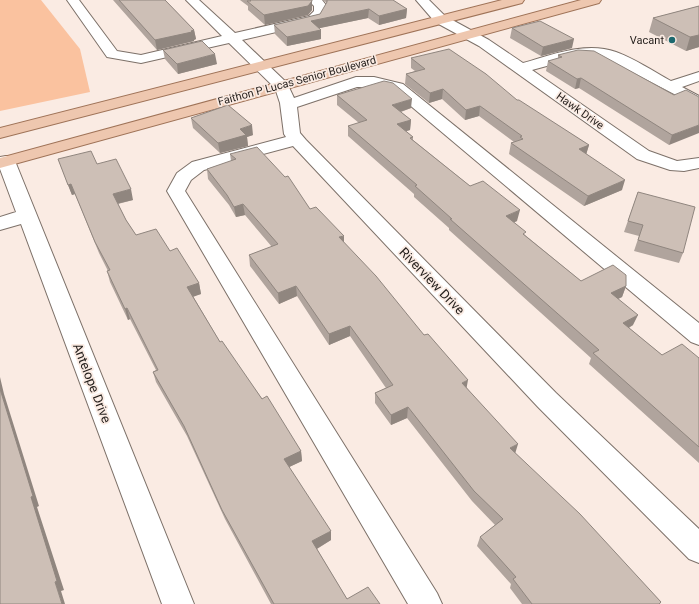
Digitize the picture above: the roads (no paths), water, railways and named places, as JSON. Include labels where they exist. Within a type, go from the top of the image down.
[{"type":"main road","name":"Faithon P Lucas Senior Boulevard","points":[[0,133],[116,102],[262,67],[440,19],[518,0]]},
{"type":"main road","name":"Faithon P Lucas Senior Boulevard","points":[[3,162],[285,96],[469,34],[595,0]]},
{"type":"main road","points":[[469,34],[470,26],[474,22],[536,4]]},
{"type":"street","points":[[72,0],[112,54],[128,58],[141,59],[314,19],[320,11],[320,5],[314,0]]},
{"type":"street","points":[[192,0],[262,67],[285,96],[356,82],[374,82],[398,87],[699,336]]},
{"type":"street","name":"Hawk Drive","points":[[422,0],[440,19],[469,34],[643,155],[660,163],[682,167],[699,162]]},
{"type":"street","points":[[520,69],[580,52],[600,52],[611,54],[699,102]]},
{"type":"street","points":[[670,86],[699,76]]},
{"type":"street","name":"Riverview Drive","points":[[285,96],[292,134],[296,140],[547,400],[699,549]]},
{"type":"street","points":[[296,140],[198,166],[183,177],[176,191],[426,604]]},
{"type":"street","name":"Antelope Drive","points":[[3,162],[27,215],[178,604]]},
{"type":"street","points":[[0,224],[27,215]]},
{"type":"place","name":"Vacant","points":[[672,40]]}]
